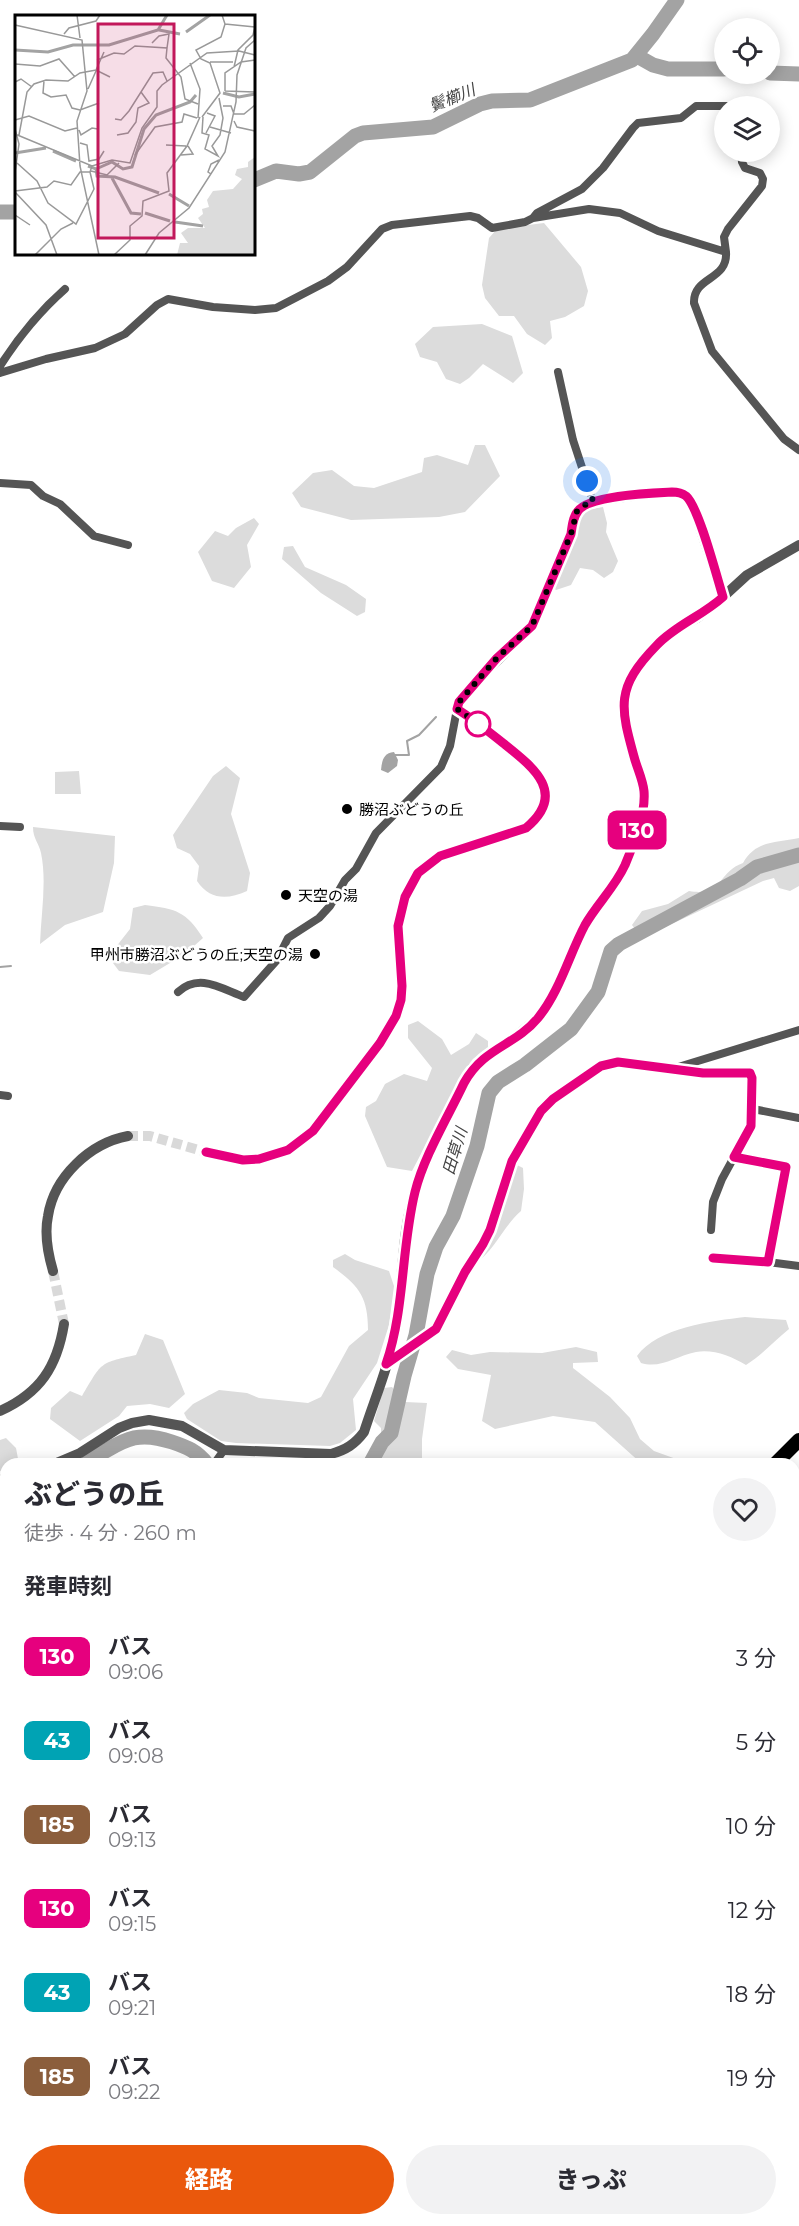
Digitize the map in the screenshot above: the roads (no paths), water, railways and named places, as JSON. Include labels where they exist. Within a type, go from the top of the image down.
[{"type":"main road","points":[[781,1458],[799,1440]]},
{"type":"street","points":[[533,218],[537,213],[582,189],[603,168],[638,123],[681,118],[696,106],[714,106]]},
{"type":"street","points":[[742,162],[745,168],[760,173],[763,180],[762,186],[724,237],[727,261],[724,267],[700,286],[694,296],[694,303],[712,351],[784,439],[799,450]]},
{"type":"street","points":[[0,373],[46,359],[95,348],[125,334],[156,304],[168,299],[213,307],[255,310],[276,308],[328,281],[347,267],[382,229],[392,225],[470,216],[478,218],[492,228],[525,222],[533,218],[589,209],[620,213],[658,231],[726,252]]},
{"type":"street","points":[[0,366],[13,346],[50,302],[65,289]]},
{"type":"street","points":[[558,372],[573,440],[593,501]]},
{"type":"street","points":[[0,483],[30,485],[43,496],[60,504],[94,536],[128,545]]},
{"type":"street","points":[[178,992],[188,983],[201,981],[244,997],[277,960],[288,938],[319,918],[330,906],[345,880],[356,869],[376,833],[441,767],[450,746],[457,709],[464,694],[532,626],[571,534],[577,511],[583,506],[593,501],[672,492],[687,496],[696,512],[723,597]]},
{"type":"street","points":[[68,1458],[119,1428],[149,1420],[182,1426],[224,1450],[332,1454],[351,1446],[364,1432],[396,1329],[409,1223],[416,1189],[464,1083],[472,1068],[532,1024],[549,1002],[586,924],[613,885],[631,848],[642,813],[644,789],[624,719],[624,696],[632,676],[657,645],[672,631],[697,618],[747,575],[799,544]]},
{"type":"street","points":[[206,1152],[243,1160],[259,1159],[288,1150],[313,1131],[380,1043],[396,1016],[402,986],[398,926],[405,897],[418,873],[440,856],[526,828],[537,819],[542,810],[545,790],[537,771],[457,709]]},
{"type":"street","points":[[0,826],[20,826]]},
{"type":"street","points":[[672,1069],[799,1030]]},
{"type":"street","points":[[386,1364],[436,1329],[465,1272],[490,1230],[512,1161],[541,1111],[573,1085],[609,1063],[618,1062],[703,1073],[750,1073],[753,1109],[751,1126],[722,1179],[713,1202],[711,1230]]},
{"type":"street","points":[[753,1109],[799,1118]]},
{"type":"street","points":[[53,1271],[48,1252],[47,1228],[48,1217],[57,1190],[66,1176],[87,1154],[105,1143],[128,1136]]},
{"type":"street","points":[[734,1157],[786,1167],[768,1262]]},
{"type":"street","points":[[713,1258],[799,1266]]},
{"type":"street","points":[[0,1411],[26,1396],[43,1380],[55,1358],[64,1324]]},
{"type":"street","points":[[218,1458],[224,1450]]},
{"type":"waterway","name":"鬢櫛川","points":[[255,180],[276,171],[299,174],[310,172],[355,136],[363,133],[433,127],[480,104],[492,101],[530,100],[632,60],[677,0]]},
{"type":"waterway","points":[[637,56],[653,65],[668,69],[714,69]]},
{"type":"waterway","points":[[780,73],[799,74]]},
{"type":"waterway","name":"鬢櫛川","points":[[0,212],[15,212]]},
{"type":"waterway","points":[[395,755],[409,755],[407,741],[419,735],[436,717]]},
{"type":"waterway","name":"田草川","points":[[373,1458],[382,1442],[391,1433],[416,1335],[427,1274],[436,1247],[453,1216],[477,1146],[489,1093],[498,1082],[525,1065],[571,1029],[598,992],[611,951],[619,944],[740,879],[757,867],[799,855]]},
{"type":"waterway","points":[[0,967],[11,966]]},
{"type":"waterway","name":"田草川","points":[[93,1458],[123,1441],[144,1437],[172,1442],[201,1458]]},
{"type":"tunnel","points":[[128,1136],[150,1136],[206,1152]]},
{"type":"tunnel","points":[[53,1271],[64,1324]]},
{"type":"place","name":"勝沼ぶどうの丘","points":[[347,809]]},
{"type":"place","name":"天空の湯","points":[[286,895]]},
{"type":"place","name":"甲州市勝沼ぶどうの丘;天空の湯","points":[[315,954]]}]
